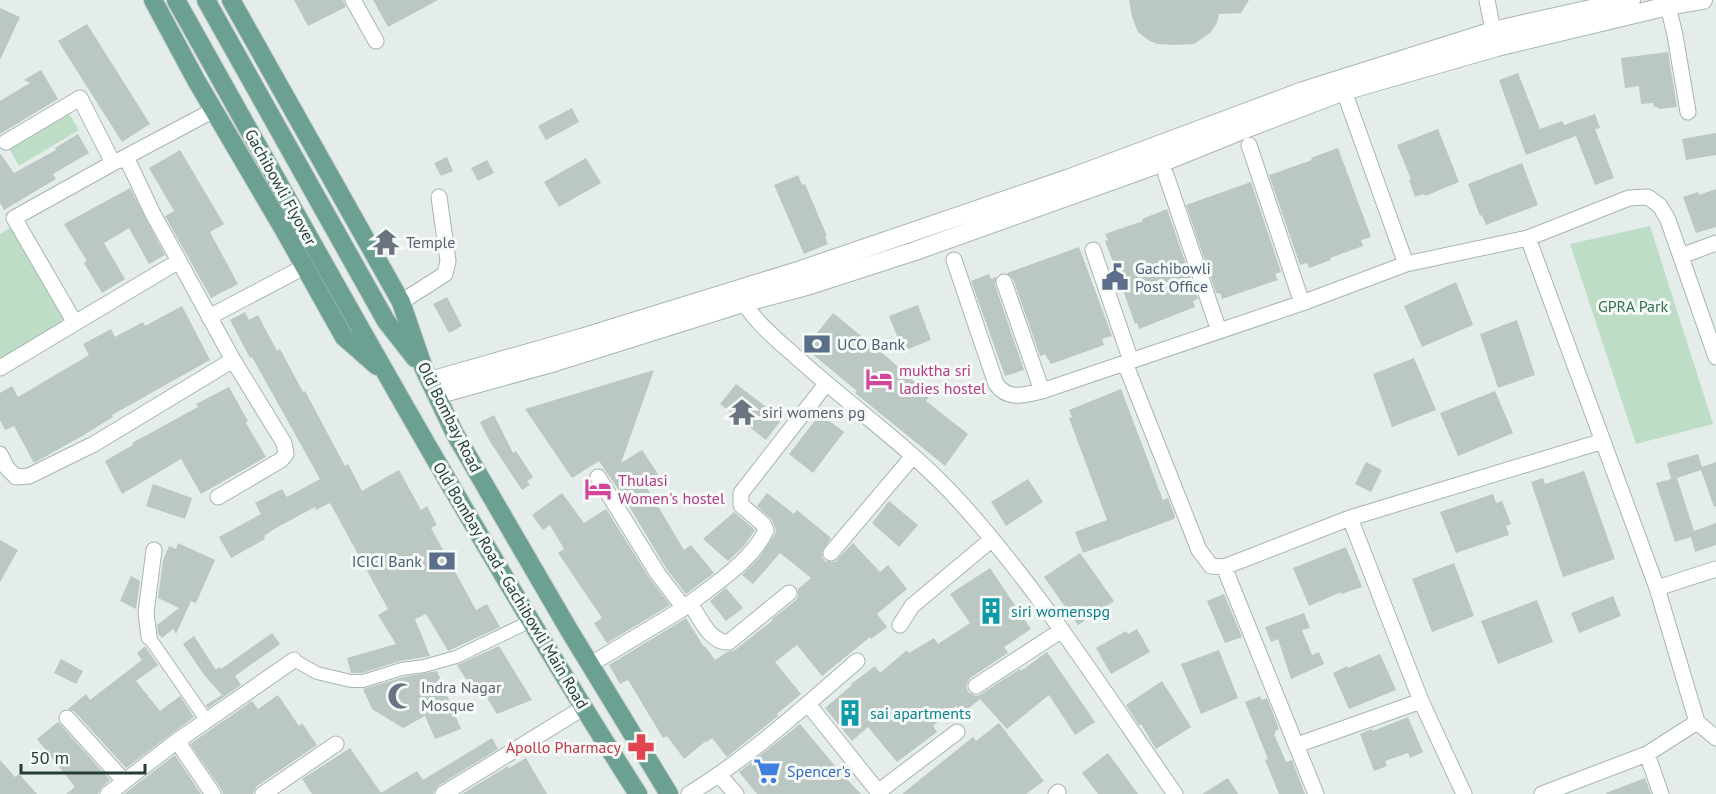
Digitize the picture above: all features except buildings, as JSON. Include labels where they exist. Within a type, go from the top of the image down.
[{"type":"main road","points":[[153,0],[344,337],[387,375]]},
{"type":"main road","name":"Gachibowli Flyover","points":[[176,0],[387,375]]},
{"type":"main road","name":"Gachibowli Flyover","points":[[206,0],[386,321],[430,382]]},
{"type":"main road","name":"Old Bombay Road","points":[[231,0],[401,302],[430,382],[455,434],[669,794]]},
{"type":"main road","name":"Old Bombay Road - Gachibowli Main Road","points":[[387,375],[583,708],[638,794]]},
{"type":"street","points":[[353,0],[376,41]]},
{"type":"street","points":[[1487,0],[1495,39]]},
{"type":"street","points":[[430,382],[454,382],[740,296],[810,285],[915,251],[1161,163],[1245,129],[1342,85],[1631,0]]},
{"type":"street","points":[[1495,39],[1703,0]]},
{"type":"street","points":[[1668,6],[1688,112]]},
{"type":"street","points":[[1342,85],[1406,264]]},
{"type":"street","points":[[6,142],[80,98],[152,212],[233,360],[284,443],[286,454],[281,460],[218,497]]},
{"type":"street","points":[[0,226],[214,110]]},
{"type":"street","points":[[1249,145],[1302,303]]},
{"type":"street","points":[[1166,176],[1219,331]]},
{"type":"street","points":[[401,302],[445,274],[448,261],[439,197]]},
{"type":"street","points":[[954,260],[996,384],[1000,390],[1016,397],[1042,391],[1302,303],[1406,264],[1528,238],[1629,198],[1648,197],[1660,206],[1668,220],[1716,357]]},
{"type":"street","points":[[14,218],[75,323]]},
{"type":"street","points":[[1528,238],[1657,588],[1697,722],[1716,738]]},
{"type":"street","points":[[1681,256],[1716,243]]},
{"type":"street","points":[[1094,250],[1128,362],[1199,550],[1211,566],[1224,567],[1350,518],[1603,441]]},
{"type":"street","points":[[0,368],[179,261]]},
{"type":"street","points":[[209,317],[304,267]]},
{"type":"street","points":[[1004,282],[1042,391]]},
{"type":"street","points":[[740,296],[767,330],[826,384],[913,456],[959,501],[1062,630],[1175,794]]},
{"type":"street","points":[[0,454],[7,468],[16,477],[29,476],[94,444],[233,360]]},
{"type":"street","points":[[591,664],[687,605],[743,561],[766,530],[763,524],[741,505],[741,493],[826,384]]},
{"type":"street","points":[[831,553],[913,456]]},
{"type":"street","points":[[598,477],[658,574],[714,639],[721,643],[729,642],[789,593]]},
{"type":"street","points":[[1350,518],[1421,700],[1464,794]]},
{"type":"street","points":[[900,624],[912,606],[991,540]]},
{"type":"street","points":[[154,550],[146,613],[149,637],[207,721]]},
{"type":"street","points":[[1224,567],[1316,794]]},
{"type":"street","points":[[1657,588],[1716,569]]},
{"type":"street","points":[[108,794],[177,741],[294,660],[318,673],[351,681],[363,681],[402,669],[424,666],[456,657],[531,621]]},
{"type":"street","points":[[976,686],[1062,630]]},
{"type":"street","points":[[689,794],[720,775],[857,661]]},
{"type":"street","points":[[1297,745],[1421,700]]},
{"type":"street","points":[[808,704],[879,793],[957,732]]},
{"type":"street","points":[[442,794],[583,708]]},
{"type":"street","points":[[67,718],[124,781]]},
{"type":"street","points":[[1542,794],[1647,754],[1697,722]]},
{"type":"street","points":[[177,741],[213,794]]},
{"type":"street","points":[[263,794],[336,744]]},
{"type":"street","points":[[1647,754],[1661,794]]},
{"type":"street","points":[[720,775],[736,794]]},
{"type":"green space","points":[[68,112],[79,130],[19,166],[9,148]]},
{"type":"green space","name":"GPRA Park","points":[[1650,226],[1713,424],[1636,444],[1570,244]]},
{"type":"green space","points":[[12,227],[66,321],[0,361],[0,234]]},
{"type":"place","name":"Temple","points":[[386,242]]},
{"type":"place","name":"Gachibowli Post Office","points":[[1115,277]]},
{"type":"place","name":"UCO Bank","points":[[817,344]]},
{"type":"place","name":"muktha sri ladies hostel","points":[[879,379]]},
{"type":"place","name":"siri womens pg","points":[[742,412]]},
{"type":"place","name":"Thulasi Women's hostel","points":[[598,489]]},
{"type":"place","name":"ICICI Bank","points":[[442,561]]},
{"type":"place","name":"siri womenspg","points":[[991,611]]},
{"type":"place","name":"Indra Nagar Mosque","points":[[401,696]]},
{"type":"place","name":"sai apartments","points":[[850,713]]},
{"type":"place","name":"Apollo Pharmacy","points":[[641,747]]},
{"type":"place","name":"Spencer's","points":[[767,771]]}]
